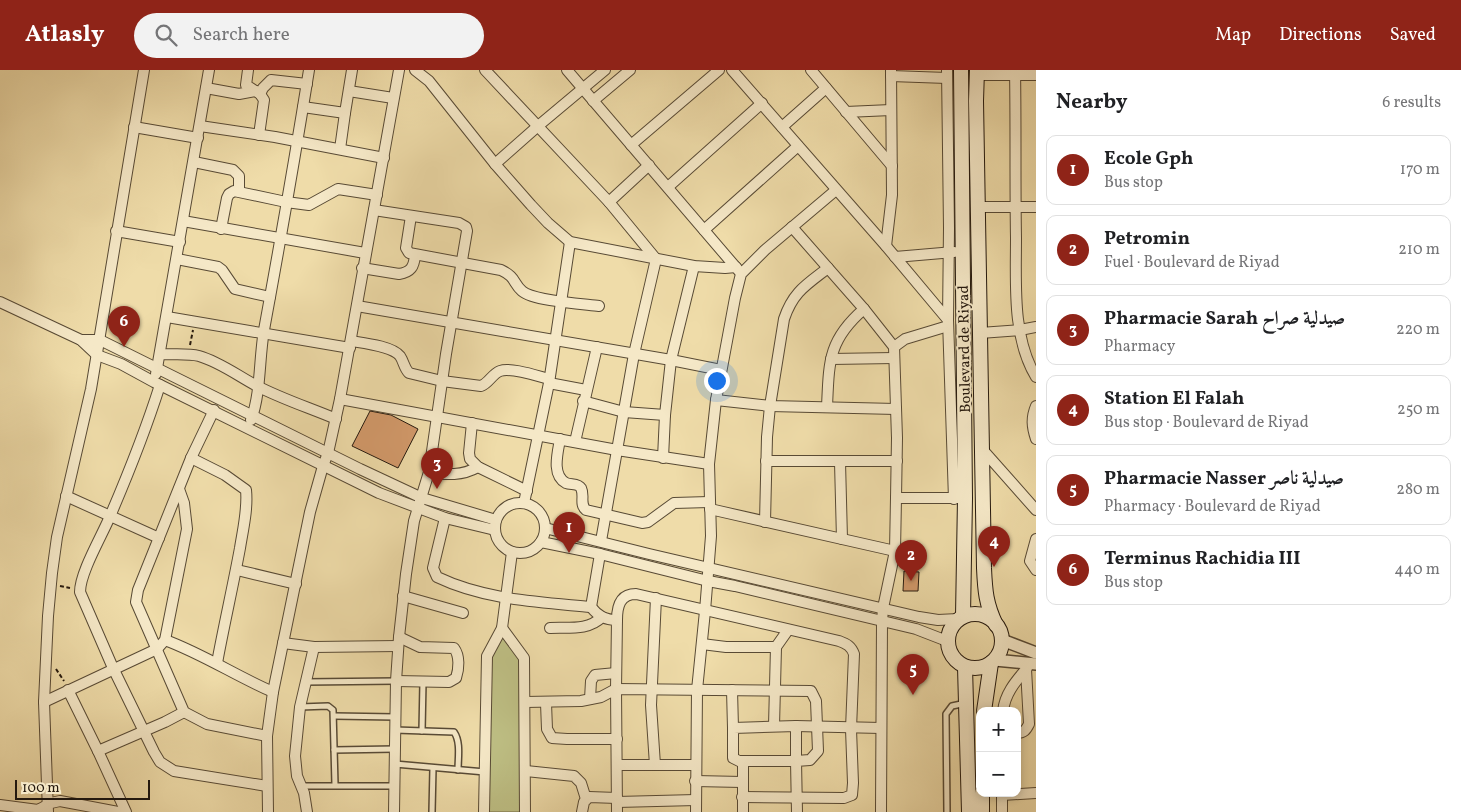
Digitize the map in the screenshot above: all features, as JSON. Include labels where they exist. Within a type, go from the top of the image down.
[{"type":"main road","name":"Boulevard de Riyad","points":[[961,70],[955,252],[961,618]]},
{"type":"main road","name":"Boulevard de Riyad","points":[[977,73],[985,586],[989,609],[996,625]]},
{"type":"main road","points":[[984,707],[993,662],[1000,650],[1002,640],[996,625],[990,618],[972,614],[961,618],[948,632],[948,649],[952,657],[965,667],[974,669],[983,668],[993,662]]},
{"type":"main road","points":[[965,667],[969,812]]},
{"type":"main road","points":[[982,797],[982,812]]},
{"type":"street","points":[[47,809],[44,702],[51,584],[57,537],[88,404],[100,340],[116,231],[144,70]]},
{"type":"street","points":[[209,70],[182,221],[160,354],[157,384],[150,416],[110,516],[92,554],[80,589],[83,602],[113,668],[160,762],[174,771],[268,786]]},
{"type":"street","points":[[248,70],[246,85],[258,93],[264,102],[259,135]]},
{"type":"street","points":[[248,428],[258,387],[264,333],[309,70]]},
{"type":"street","points":[[340,149],[352,70]]},
{"type":"street","points":[[268,812],[267,736],[272,692],[310,512],[336,419],[358,306],[362,268],[384,158],[398,70]]},
{"type":"street","points":[[415,70],[429,82],[495,164],[548,223],[570,242],[694,266],[739,270]]},
{"type":"street","points":[[485,70],[609,202],[656,259]]},
{"type":"street","points":[[567,70],[739,270]]},
{"type":"street","points":[[495,164],[605,70]]},
{"type":"street","points":[[593,101],[630,70]]},
{"type":"street","points":[[631,145],[719,70]]},
{"type":"street","points":[[732,70],[896,257],[948,323]]},
{"type":"street","points":[[811,70],[892,166]]},
{"type":"street","points":[[1015,72],[1016,280],[1020,330],[1028,361],[1036,377]]},
{"type":"street","points":[[977,73],[1015,72],[1036,75]]},
{"type":"street","points":[[886,246],[891,210],[891,73],[947,74],[955,252],[948,323],[960,498],[896,498]]},
{"type":"street","points":[[206,88],[239,94],[258,93],[271,80],[307,84]]},
{"type":"street","points":[[782,127],[826,88]]},
{"type":"street","points":[[349,91],[393,98]]},
{"type":"street","points":[[668,187],[762,103]]},
{"type":"street","points":[[303,107],[345,113]]},
{"type":"street","points":[[846,112],[891,110]]},
{"type":"street","points":[[200,126],[384,158]]},
{"type":"street","points":[[134,127],[198,138]]},
{"type":"street","points":[[704,230],[798,146]]},
{"type":"street","points":[[194,162],[233,170],[239,176],[239,191]]},
{"type":"street","points":[[609,202],[649,166]]},
{"type":"street","points":[[221,228],[228,194],[231,192],[239,191],[286,202],[309,205],[338,189],[377,195]]},
{"type":"street","points":[[696,812],[697,690],[709,568],[709,464],[716,400],[739,270],[836,190]]},
{"type":"street","points":[[978,207],[1036,207]]},
{"type":"street","points":[[374,210],[452,222],[466,227],[468,231],[442,381],[429,472],[411,536],[403,596],[396,681],[394,812]]},
{"type":"street","points":[[411,216],[406,248],[409,253],[416,256],[501,270],[510,275],[522,292],[527,294],[545,299],[598,306]]},
{"type":"street","points":[[182,221],[365,253]]},
{"type":"street","points":[[792,228],[864,308],[894,346],[896,409],[895,551],[883,608],[882,622],[881,812]]},
{"type":"street","points":[[116,231],[180,242]]},
{"type":"street","points":[[524,503],[549,381],[570,242]]},
{"type":"street","points":[[896,257],[955,252]]},
{"type":"street","points":[[362,268],[399,274],[406,273],[412,267],[416,256]]},
{"type":"street","points":[[177,259],[218,267],[235,289],[270,297]]},
{"type":"street","points":[[601,541],[634,354],[656,259]]},
{"type":"street","points":[[663,458],[671,360],[694,266]]},
{"type":"street","points":[[765,522],[766,462],[770,406],[784,320],[788,307],[802,289],[828,268]]},
{"type":"street","points":[[0,302],[81,340],[97,355],[122,364],[157,384],[214,410],[379,493],[445,518],[496,525]]},
{"type":"street","points":[[358,306],[452,321],[721,370]]},
{"type":"street","points":[[827,407],[831,359],[843,329],[864,308]]},
{"type":"street","points":[[167,317],[393,351],[399,355],[409,374],[442,381],[481,386],[486,384],[497,373],[506,371],[586,390]]},
{"type":"street","points":[[894,346],[905,339],[948,323]]},
{"type":"street","points":[[980,333],[1036,327]]},
{"type":"street","points":[[81,340],[100,340],[422,498],[496,525]]},
{"type":"street","points":[[575,442],[597,347]]},
{"type":"street","points":[[160,354],[188,355],[204,358],[258,387],[336,419]]},
{"type":"street","points":[[831,359],[894,358]]},
{"type":"street","points":[[340,399],[617,450],[709,464]]},
{"type":"street","points":[[716,400],[770,406],[896,409]]},
{"type":"street","points":[[584,401],[624,412],[665,416]]},
{"type":"street","points":[[1036,406],[1032,416],[1032,425],[1036,439]]},
{"type":"street","points":[[214,410],[191,458],[138,590],[136,602],[184,712],[207,724],[267,736]]},
{"type":"street","points":[[472,423],[470,459],[478,466],[527,491]]},
{"type":"street","points":[[560,439],[557,464],[560,477],[567,483],[580,488],[582,506],[586,510],[634,522],[648,522],[674,503],[710,506],[765,522],[895,551]]},
{"type":"street","points":[[982,450],[1036,510]]},
{"type":"street","points":[[191,458],[225,475],[246,490],[246,515],[216,663]]},
{"type":"street","points":[[766,462],[896,461]]},
{"type":"street","points":[[840,462],[842,539]]},
{"type":"street","points":[[429,472],[458,474],[471,471],[478,466]]},
{"type":"street","points":[[44,702],[157,649],[165,640],[186,529],[184,502],[179,489]]},
{"type":"street","points":[[66,496],[159,538]]},
{"type":"street","points":[[517,503],[524,503],[531,505],[541,514],[545,528],[541,542],[528,552],[512,552],[500,544],[496,525],[504,508],[517,503]]},
{"type":"street","points":[[445,518],[433,568],[437,578],[507,599],[591,607],[607,620],[617,620]]},
{"type":"street","points":[[545,528],[919,617],[938,620],[961,618]]},
{"type":"street","points":[[1036,539],[1030,557],[1031,564],[1036,570]]},
{"type":"street","points":[[541,542],[600,554],[916,629],[947,641]]},
{"type":"street","points":[[484,812],[487,656],[502,628],[512,552]]},
{"type":"street","points":[[591,607],[600,554]]},
{"type":"street","points":[[236,570],[296,584]]},
{"type":"street","points":[[617,804],[617,609],[626,595],[636,594],[840,642],[847,644],[851,648],[854,654],[851,728],[852,795],[844,798],[796,796],[742,797]]},
{"type":"street","points":[[403,596],[463,613]]},
{"type":"street","points":[[655,765],[651,689],[656,598]]},
{"type":"street","points":[[550,628],[584,628],[596,623],[602,617]]},
{"type":"street","points":[[502,628],[524,658],[525,812]]},
{"type":"street","points":[[774,726],[776,647],[788,630]]},
{"type":"street","points":[[165,640],[216,663],[255,685],[272,692]]},
{"type":"street","points":[[1002,640],[1032,663]]},
{"type":"street","points":[[283,642],[314,647],[398,642],[420,647],[454,648],[456,651],[458,658],[457,674],[453,681],[444,683],[396,681]]},
{"type":"street","points":[[702,644],[726,647],[776,647]]},
{"type":"street","points":[[307,812],[302,786],[296,776],[295,766],[300,707],[314,647]]},
{"type":"street","points":[[993,662],[1032,663]]},
{"type":"street","points":[[1004,707],[1008,692],[1032,663]]},
{"type":"street","points":[[1021,733],[1026,730],[1029,724],[1032,663]]},
{"type":"street","points":[[590,700],[591,681],[594,674],[616,673]]},
{"type":"street","points":[[525,702],[546,703],[590,700],[601,697],[616,689],[774,690],[811,692],[816,701],[817,754],[810,760],[796,761],[737,761],[733,758],[732,690]]},
{"type":"street","points":[[69,690],[126,812]]},
{"type":"street","points":[[546,703],[547,729],[552,738],[616,738]]},
{"type":"street","points":[[98,750],[184,712]]},
{"type":"street","points":[[733,728],[796,726],[881,728]]},
{"type":"street","points":[[796,726],[797,812]]},
{"type":"street","points":[[743,761],[743,812]]},
{"type":"street","points":[[617,765],[695,765]]},
{"type":"street","points":[[526,771],[574,776],[581,783],[586,799],[582,812]]},
{"type":"street","points":[[695,781],[742,782]]},
{"type":"street","points":[[1021,794],[1036,794]]},
{"type":"street","points":[[586,799],[592,796],[617,804],[696,800]]},
{"type":"street","points":[[1002,797],[1002,812]]},
{"type":"street","points":[[0,805],[33,811],[47,809],[60,801],[104,811],[118,812]]},
{"type":"lane","points":[[305,682],[396,681]]},
{"type":"lane","points":[[422,731],[423,682]]},
{"type":"lane","points":[[947,812],[946,714],[952,706],[966,703]]},
{"type":"lane","points":[[300,707],[328,706],[333,710],[335,785]]},
{"type":"lane","points":[[334,716],[395,717]]},
{"type":"lane","points":[[395,730],[451,731],[456,734],[459,751],[458,770]]},
{"type":"lane","points":[[334,750],[395,749]]},
{"type":"lane","points":[[395,764],[485,772]]},
{"type":"lane","points":[[432,812],[433,768]]},
{"type":"lane","points":[[302,786],[395,786]]},
{"type":"path","points":[[188,355],[195,322]]},
{"type":"path","points":[[51,584],[80,589]]},
{"type":"path","points":[[46,655],[69,690]]},
{"type":"green space","points":[[499,630],[522,659],[520,812],[485,812],[485,651]]},
{"type":"building","points":[[370,411],[391,415],[418,429],[398,468],[352,446]]},
{"type":"building","points":[[904,571],[919,572],[918,591],[903,591]]},
{"type":"place","name":"Terminus Rachidia III","points":[[124,347]]},
{"type":"place","name":"Pharmacie Sarah صيدلية صراح","points":[[437,489]]},
{"type":"place","name":"Ecole Gph","points":[[569,553]]},
{"type":"place","name":"Station El Falah","points":[[994,567]]},
{"type":"place","name":"Petromin","points":[[911,581]]},
{"type":"place","name":"Pharmacie Nasser صيدلية ناصر","points":[[913,695]]}]
